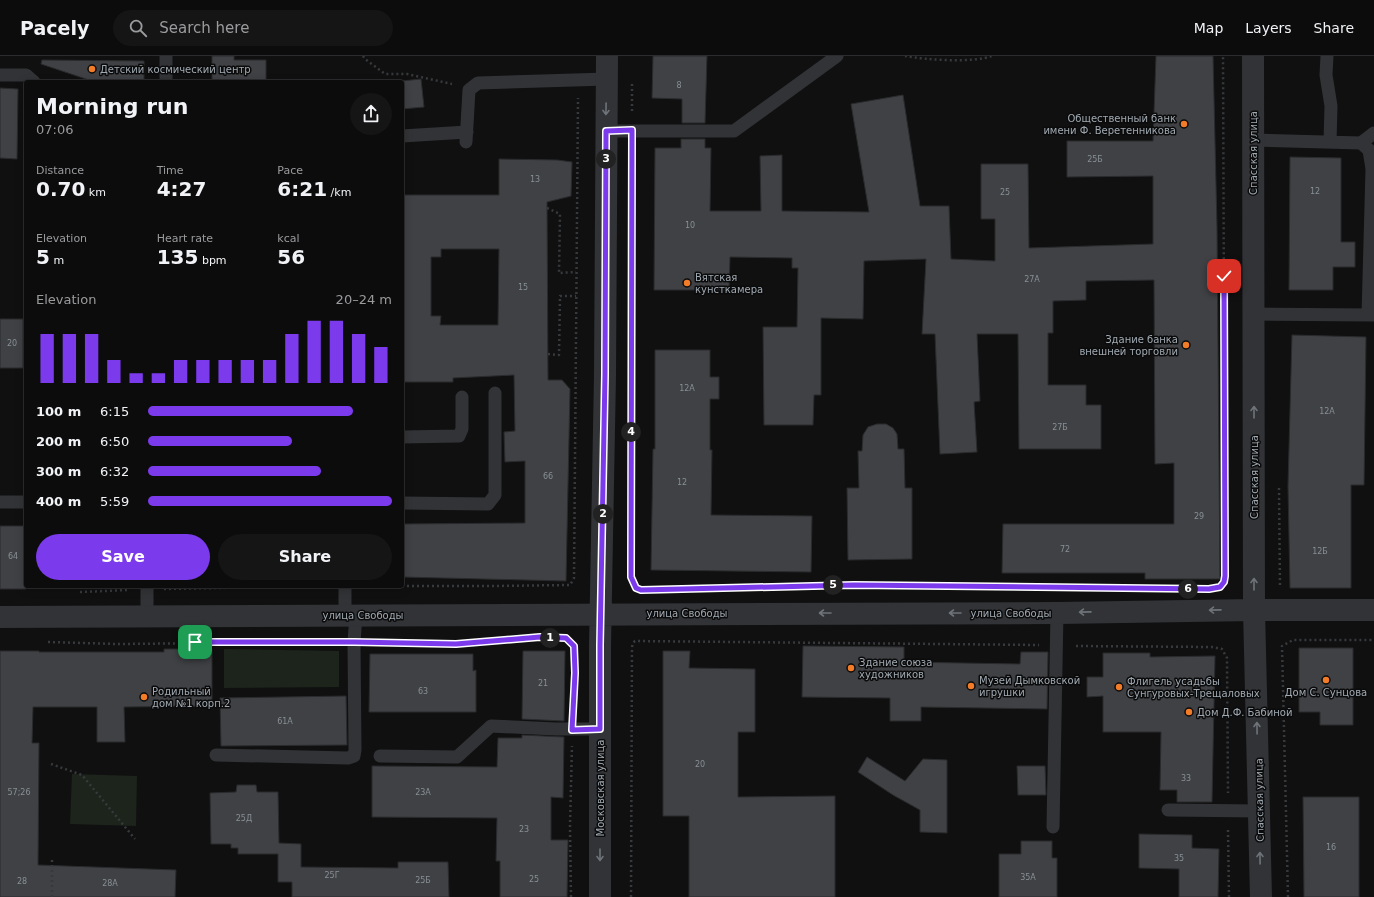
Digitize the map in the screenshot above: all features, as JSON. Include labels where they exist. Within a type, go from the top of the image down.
[{"type":"street","name":"Московская улица","points":[[600,897],[600,614],[605,374],[607,56]]},
{"type":"street","name":"Спасская улица","points":[[1253,56],[1254,610],[1261,897]]},
{"type":"street","name":"улица Свободы","points":[[0,617],[1057,613],[1374,610]]},
{"type":"lane","points":[[166,56],[166,80]]},
{"type":"lane","points":[[606,131],[734,131],[837,56]]},
{"type":"lane","points":[[1327,56],[1326,74],[1331,106],[1330,142]]},
{"type":"lane","points":[[0,75],[26,75],[32,80]]},
{"type":"lane","points":[[404,136],[467,137],[469,90],[478,83],[607,78]]},
{"type":"lane","points":[[1254,314],[1371,315],[1372,169],[1368,148],[1374,133]]},
{"type":"lane","points":[[1253,140],[1330,142],[1368,148]]},
{"type":"lane","points":[[404,503],[488,504],[495,495],[495,393]]},
{"type":"lane","points":[[404,437],[459,436],[462,429],[462,397]]},
{"type":"lane","points":[[0,502],[24,502]]},
{"type":"lane","points":[[147,588],[147,616]]},
{"type":"lane","points":[[216,755],[348,758],[354,756],[354,642],[351,615],[344,588]]},
{"type":"lane","points":[[1053,827],[1057,613]]},
{"type":"lane","points":[[380,756],[457,757],[491,726],[572,730],[600,729]]},
{"type":"lane","points":[[1168,810],[1259,810]]},
{"type":"path","points":[[364,56],[365,59],[385,74],[407,74],[438,80],[469,90]]},
{"type":"path","points":[[905,56],[928,59],[978,60],[992,56]]},
{"type":"path","points":[[1214,588],[1220,587],[1224,582],[1225,576],[1223,56]]},
{"type":"path","points":[[632,78],[631,577],[636,588],[648,590]]},
{"type":"path","points":[[404,586],[570,585],[574,578],[578,79]]},
{"type":"path","points":[[547,208],[560,214],[559,273],[576,272]]},
{"type":"path","points":[[548,354],[559,355],[560,296],[576,296]]},
{"type":"path","points":[[655,589],[854,585],[1089,588]]},
{"type":"path","points":[[560,638],[566,638],[574,646],[575,666]]},
{"type":"path","points":[[42,642],[117,644],[354,642],[456,644],[510,640]]},
{"type":"path","points":[[1288,897],[1282,646],[1292,640],[1374,640]]},
{"type":"path","points":[[631,897],[632,643],[635,641],[1212,647],[1222,649],[1227,658],[1229,897]]},
{"type":"path","points":[[571,897],[570,826],[575,673]]},
{"type":"path","points":[[52,764],[82,775],[135,839]]},
{"type":"path","points":[[52,860],[52,897]]},
{"type":"shaded area","points":[[224,649],[339,651],[339,687],[224,688]]},
{"type":"shaded area","points":[[72,774],[137,776],[136,826],[70,824]]},
{"type":"building","points":[[212,56],[234,56],[234,60],[266,60],[266,80],[212,80]]},
{"type":"building","points":[[653,56],[707,56],[705,123],[682,123],[682,99],[652,98]]},
{"type":"building","points":[[1156,56],[1213,56],[1217,228],[1220,579],[1145,579],[1145,573],[1002,573],[1003,524],[1174,524],[1174,463],[1155,464],[1154,280],[1086,281],[1086,300],[1053,301],[1053,333],[1048,333],[1048,385],[1086,385],[1086,405],[1101,405],[1101,449],[1019,449],[1018,334],[977,334],[980,401],[974,402],[977,452],[940,454],[935,334],[922,334],[926,259],[864,261],[863,319],[821,318],[821,395],[814,395],[813,425],[764,425],[763,327],[797,327],[798,268],[792,268],[792,258],[730,257],[729,290],[654,290],[655,148],[681,148],[681,139],[705,139],[705,148],[711,148],[710,211],[761,211],[760,156],[782,155],[782,211],[869,212],[851,104],[903,95],[920,206],[949,206],[951,259],[995,261],[995,219],[981,219],[981,164],[1028,164],[1029,248],[1153,244],[1153,176],[1067,177],[1067,141],[1153,141]]},
{"type":"building","name":"Детский космический центр","points":[[42,60],[144,61],[144,80],[89,80],[41,64]]},
{"type":"building","points":[[421,79],[424,107],[404,109],[404,81]]},
{"type":"building","points":[[0,88],[18,89],[17,159],[0,158]]},
{"type":"building","points":[[1290,157],[1341,158],[1341,242],[1355,242],[1355,267],[1333,267],[1333,290],[1289,290]]},
{"type":"building","points":[[499,159],[557,160],[572,162],[571,196],[547,202],[548,380],[562,380],[570,389],[566,581],[404,577],[404,524],[525,523],[525,461],[505,462],[504,432],[515,431],[514,375],[453,378],[453,382],[404,382],[404,195],[499,195]],"holes":[[[441,249],[499,249],[498,325],[440,325],[441,316],[431,316],[431,257],[441,257]]]},
{"type":"building","points":[[0,319],[23,319],[23,368],[0,368]]},
{"type":"building","points":[[1292,335],[1366,337],[1364,485],[1351,485],[1351,588],[1290,588],[1288,486]]},
{"type":"building","points":[[655,350],[710,350],[710,377],[719,377],[719,399],[710,399],[710,450],[712,450],[711,515],[812,516],[811,572],[651,570],[653,449],[655,449]]},
{"type":"building","points":[[877,424],[886,424],[893,428],[897,434],[898,449],[904,449],[905,488],[912,488],[912,559],[848,560],[847,488],[859,488],[858,451],[862,451],[863,435],[868,427]]},
{"type":"building","points":[[0,526],[24,526],[24,588],[26,589],[0,589]]},
{"type":"building","points":[[803,646],[904,647],[904,662],[1020,664],[1021,652],[1048,652],[1047,709],[921,707],[921,721],[890,721],[890,698],[802,697]]},
{"type":"building","name":"Дом С. Сунцова","points":[[1299,648],[1353,648],[1353,725],[1320,725],[1320,712],[1299,712]]},
{"type":"building","points":[[164,649],[212,649],[212,706],[124,707],[125,742],[97,742],[97,707],[33,707],[32,743],[39,743],[38,865],[176,870],[175,897],[0,897],[0,651],[164,652]]},
{"type":"building","points":[[523,651],[565,651],[564,721],[522,719]]},
{"type":"building","points":[[663,651],[690,651],[689,668],[755,669],[755,732],[738,732],[738,797],[835,796],[835,897],[689,897],[689,816],[663,816]]},
{"type":"building","points":[[1103,653],[1150,653],[1150,657],[1215,656],[1212,802],[1177,802],[1177,790],[1160,790],[1161,732],[1103,732],[1103,696],[1087,697],[1087,677],[1103,677]]},
{"type":"building","points":[[370,654],[473,654],[473,671],[476,670],[476,712],[369,712]]},
{"type":"building","points":[[346,696],[347,745],[221,746],[220,698]]},
{"type":"building","points":[[522,735],[564,737],[563,798],[551,797],[551,840],[568,840],[567,897],[500,897],[500,861],[496,861],[497,818],[372,817],[372,766],[497,767],[498,738],[522,738]]},
{"type":"building","points":[[867,757],[905,781],[923,759],[947,760],[947,833],[920,832],[920,810],[893,795],[858,772]]},
{"type":"building","points":[[1017,766],[1045,766],[1046,795],[1018,795]]},
{"type":"building","points":[[237,785],[256,785],[257,792],[278,792],[279,843],[301,844],[301,867],[398,868],[398,862],[448,862],[449,897],[292,897],[292,882],[278,882],[278,854],[238,854],[238,848],[231,848],[231,844],[211,844],[210,793],[236,792]]},
{"type":"building","points":[[1303,797],[1359,797],[1359,897],[1304,897]]},
{"type":"building","points":[[1139,834],[1192,835],[1192,848],[1219,849],[1218,897],[1179,897],[1179,869],[1139,868]]},
{"type":"building","points":[[1021,841],[1052,841],[1052,858],[1057,858],[1057,897],[999,897],[999,854],[1021,854]]},
{"type":"place","name":"Детский космический центр","points":[[92,69]]},
{"type":"place","name":"Общественный банк имени Ф. Веретенникова","points":[[1184,124]]},
{"type":"place","name":"Вятская кунсткамера","points":[[687,283]]},
{"type":"place","name":"Здание банка внешней торговли","points":[[1186,345]]},
{"type":"place","name":"Здание союза художников","points":[[851,668]]},
{"type":"place","name":"Дом С. Сунцова","points":[[1326,680]]},
{"type":"place","name":"Музей Дымковской игрушки","points":[[971,686]]},
{"type":"place","name":"Флигель усадьбы Сунгуровых-Трещаловых","points":[[1119,687]]},
{"type":"place","name":"Родильный дом №1 корп.2","points":[[144,697]]},
{"type":"place","name":"Дом Д.Ф. Бабиной","points":[[1189,712]]},
{"type":"route","points":[[195,642],[354,642],[388,644],[456,644],[540,637],[566,638],[574,646],[575,673],[572,730],[600,729],[605,374],[606,131],[632,130],[631,577],[636,588],[641,590],[854,585],[1209,589],[1220,587],[1224,582],[1225,576],[1224,276]]}]
